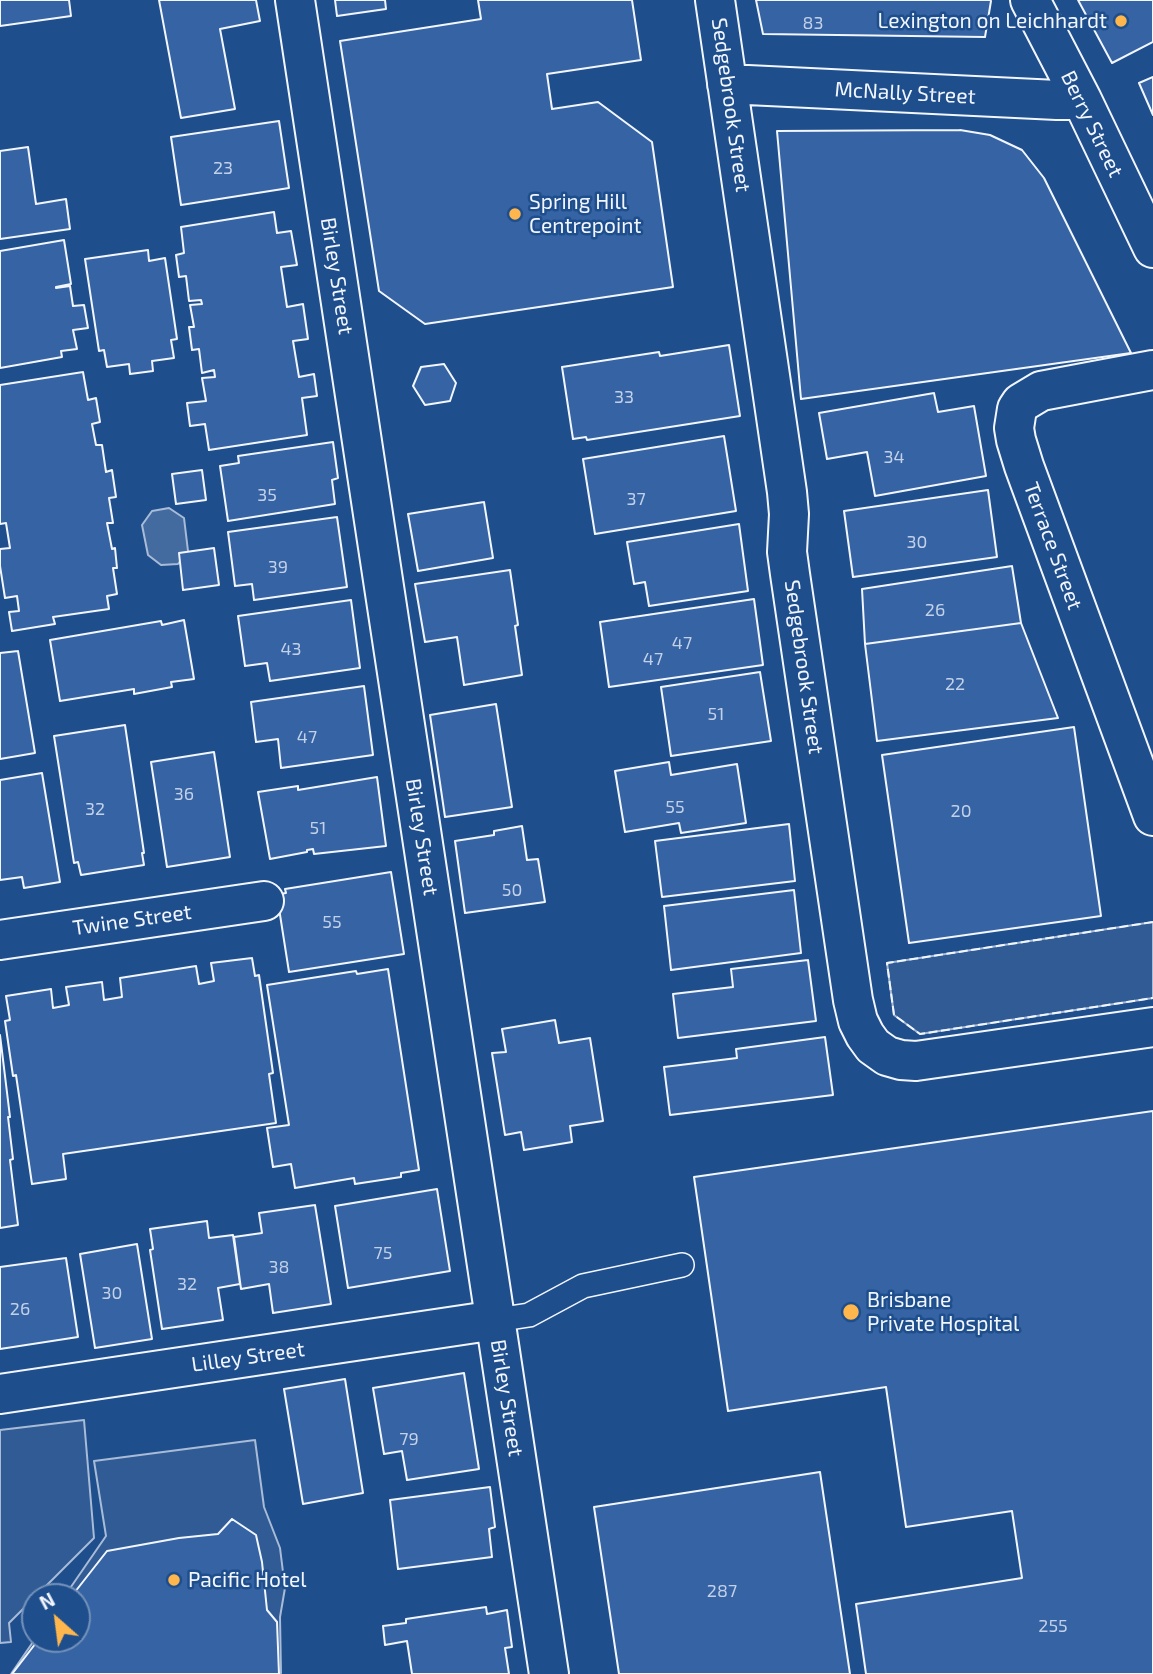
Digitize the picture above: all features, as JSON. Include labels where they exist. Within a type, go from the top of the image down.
[{"type":"street","name":"Birley Street","points":[[295,0],[549,1674]]},
{"type":"street","name":"Sedgebrook Street","points":[[715,0],[787,492],[790,574],[858,1021],[873,1046],[887,1056],[916,1061],[1153,1027]]},
{"type":"street","name":"Berry Street","points":[[1030,0],[1082,100],[1153,248]]},
{"type":"street","name":"McNally Street","points":[[727,84],[1082,100]]},
{"type":"street","name":"Terrace Street","points":[[1153,370],[1041,391],[1029,397],[1017,409],[1014,428],[1024,466],[1153,816]]},
{"type":"street","name":"Twine Street","points":[[0,940],[264,901]]},
{"type":"street","name":"Lilley Street","points":[[0,1394],[496,1320]]},
{"type":"lane","points":[[496,1320],[529,1315],[583,1286],[682,1265]]},
{"type":"shaded area","points":[[169,508],[184,518],[188,551],[178,564],[161,565],[148,555],[142,525],[152,511]]},
{"type":"shaded area","points":[[1153,922],[1153,998],[920,1034],[894,1015],[887,963]]},
{"type":"shaded area","points":[[84,1420],[94,1538],[49,1583],[21,1583],[21,1611],[9,1623],[11,1642],[0,1643],[0,1430]]},
{"type":"shaded area","name":"Pacific Hotel","points":[[255,1440],[264,1507],[280,1548],[285,1588],[280,1617],[281,1673],[11,1674],[25,1653],[91,1653],[91,1583],[74,1583],[106,1536],[94,1461]]},
{"type":"building","points":[[0,0],[69,0],[71,16],[0,26]]},
{"type":"building","points":[[159,0],[256,0],[260,21],[220,29],[235,109],[181,118]]},
{"type":"building","points":[[335,0],[385,0],[386,9],[337,16]]},
{"type":"building","name":"Spring Hill Centrepoint","points":[[478,0],[632,0],[641,60],[547,74],[552,109],[598,102],[652,142],[673,287],[425,324],[379,291],[340,41],[481,19]]},
{"type":"building","points":[[756,0],[991,1],[985,37],[763,34]]},
{"type":"building","name":"Lexington on Leichhardt","points":[[1078,0],[1153,0],[1153,42],[1112,63]]},
{"type":"building","points":[[1153,77],[1153,115],[1139,83]]},
{"type":"building","points":[[279,121],[289,188],[181,205],[171,137]]},
{"type":"building","points":[[960,130],[990,135],[1022,150],[1044,178],[1131,353],[801,399],[777,131]]},
{"type":"building","points":[[28,147],[36,204],[66,199],[70,229],[0,239],[0,151]]},
{"type":"building","points":[[274,212],[277,233],[291,231],[297,265],[281,267],[287,307],[303,304],[308,339],[293,341],[299,377],[314,374],[317,396],[302,398],[307,435],[209,450],[205,424],[190,426],[187,403],[206,401],[202,378],[215,377],[214,370],[202,373],[199,349],[192,350],[189,327],[194,327],[190,305],[202,304],[201,300],[189,301],[186,276],[179,277],[176,255],[184,253],[181,227]]},
{"type":"building","points":[[64,240],[71,284],[56,288],[70,286],[73,306],[84,305],[88,328],[73,330],[77,349],[61,351],[62,357],[0,368],[0,251]]},
{"type":"building","points":[[148,250],[149,261],[165,258],[177,339],[171,340],[174,358],[152,361],[153,371],[130,374],[129,364],[107,367],[104,350],[99,351],[85,259]]},
{"type":"building","points":[[729,345],[740,416],[587,440],[586,437],[573,439],[562,367],[659,352],[660,356]]},
{"type":"building","points":[[444,364],[456,383],[450,401],[425,405],[413,386],[421,367]]},
{"type":"building","points":[[83,372],[88,400],[96,398],[100,422],[92,424],[96,445],[102,445],[106,472],[112,470],[116,497],[109,498],[113,523],[107,523],[112,549],[115,548],[117,568],[113,568],[117,594],[107,596],[109,609],[53,617],[55,624],[12,631],[9,612],[19,611],[17,596],[5,598],[0,566],[0,549],[10,548],[6,523],[0,524],[0,385]]},
{"type":"building","points":[[934,393],[938,412],[974,406],[986,476],[875,496],[867,452],[827,459],[819,413]]},
{"type":"building","points":[[724,436],[736,511],[595,534],[583,459]]},
{"type":"building","points":[[333,442],[338,478],[332,480],[335,504],[228,521],[220,466],[239,463],[238,456]]},
{"type":"building","points":[[202,470],[206,500],[176,504],[172,474]]},
{"type":"building","points":[[988,490],[997,557],[853,577],[844,511]]},
{"type":"building","points":[[484,502],[493,558],[418,571],[408,514]]},
{"type":"building","points":[[337,517],[347,587],[254,600],[252,584],[235,586],[228,532]]},
{"type":"building","points":[[739,524],[748,591],[649,606],[645,582],[634,584],[627,542]]},
{"type":"building","points":[[214,548],[219,585],[183,590],[179,553]]},
{"type":"building","points":[[1012,566],[1021,623],[865,644],[862,589]]},
{"type":"building","points":[[510,570],[522,675],[464,685],[457,637],[425,642],[415,584]]},
{"type":"building","points":[[754,599],[763,665],[609,687],[600,622]]},
{"type":"building","points":[[351,600],[360,668],[270,681],[267,663],[245,666],[238,616]]},
{"type":"building","points":[[184,620],[194,679],[171,682],[172,687],[134,694],[134,689],[60,701],[50,640],[161,621],[162,625]]},
{"type":"building","points":[[1021,623],[1058,718],[877,741],[865,644]]},
{"type":"building","points":[[18,651],[35,753],[0,759],[0,653]]},
{"type":"building","points":[[760,672],[771,741],[671,756],[661,687]]},
{"type":"building","points":[[364,686],[373,755],[281,768],[278,739],[256,742],[251,702]]},
{"type":"building","points":[[496,704],[512,807],[445,817],[430,715]]},
{"type":"building","points":[[125,725],[144,865],[81,875],[78,862],[74,863],[54,736]]},
{"type":"building","points":[[1074,727],[1101,916],[909,943],[882,755]]},
{"type":"building","points":[[214,752],[230,857],[167,867],[151,762]]},
{"type":"building","points":[[669,762],[671,775],[737,764],[746,823],[681,833],[679,823],[625,832],[615,771]]},
{"type":"building","points":[[42,773],[60,882],[24,888],[22,877],[0,880],[0,780]]},
{"type":"building","points":[[377,777],[386,846],[314,854],[313,849],[270,859],[258,792],[298,786],[298,790]]},
{"type":"building","points":[[789,824],[795,881],[662,897],[655,841]]},
{"type":"building","points":[[522,826],[527,860],[538,859],[545,902],[465,913],[455,841],[494,835],[494,831]]},
{"type":"building","points":[[391,872],[404,954],[289,972],[278,902],[280,894],[286,893],[285,889]]},
{"type":"building","points":[[794,890],[801,953],[671,970],[664,906]]},
{"type":"building","points":[[252,958],[255,976],[259,975],[273,1073],[269,1074],[276,1123],[63,1154],[66,1179],[32,1184],[5,1021],[10,1020],[6,996],[51,989],[53,1008],[69,1005],[66,987],[102,982],[104,1000],[122,997],[120,978],[196,966],[199,984],[214,981],[211,963]]},
{"type":"building","points":[[808,960],[816,1021],[678,1038],[673,994],[733,987],[731,969]]},
{"type":"building","points":[[388,969],[419,1170],[401,1173],[401,1177],[355,1184],[354,1178],[295,1188],[291,1164],[273,1167],[267,1128],[289,1125],[267,985],[356,971],[357,974]]},
{"type":"building","points":[[555,1020],[559,1043],[590,1038],[603,1121],[570,1126],[572,1142],[524,1150],[521,1132],[505,1135],[492,1053],[506,1052],[502,1029]]},
{"type":"building","points":[[0,1035],[10,1117],[13,1159],[10,1160],[18,1225],[0,1228]]},
{"type":"building","points":[[825,1037],[833,1095],[670,1115],[664,1067],[737,1058],[736,1049]]},
{"type":"building","name":"Brisbane Private Hospital","points":[[1153,1111],[1153,1674],[866,1674],[856,1604],[1022,1578],[1012,1511],[906,1527],[886,1387],[728,1411],[694,1177]]},
{"type":"building","points":[[437,1189],[450,1271],[348,1288],[335,1206]]},
{"type":"building","points":[[315,1205],[331,1304],[273,1313],[269,1284],[241,1289],[234,1237],[262,1233],[259,1213]]},
{"type":"building","points":[[207,1221],[209,1238],[233,1235],[240,1284],[218,1288],[223,1320],[162,1329],[150,1250],[153,1249],[150,1229]]},
{"type":"building","points":[[137,1244],[152,1339],[95,1348],[80,1254]]},
{"type":"building","points":[[66,1258],[78,1337],[0,1349],[0,1267]]},
{"type":"building","points":[[464,1373],[479,1469],[407,1480],[402,1451],[384,1454],[373,1388]]},
{"type":"building","points":[[345,1379],[363,1493],[303,1504],[284,1389]]},
{"type":"building","points":[[820,1472],[850,1674],[619,1674],[594,1507]]},
{"type":"building","points":[[490,1487],[495,1527],[489,1529],[492,1557],[398,1569],[390,1500]]},
{"type":"building","name":"Pacific Hotel","points":[[232,1519],[256,1535],[267,1610],[277,1622],[279,1674],[12,1674],[28,1653],[91,1653],[91,1583],[82,1583],[107,1551],[218,1534]]},
{"type":"building","points":[[486,1607],[487,1614],[507,1610],[512,1647],[505,1648],[509,1674],[412,1674],[407,1641],[385,1645],[383,1626],[406,1623],[406,1619]]},
{"type":"fence","points":[[1153,922],[887,963],[894,1015],[920,1034],[1153,998]]},
{"type":"place","name":"Lexington on Leichhardt","points":[[1121,21]]},
{"type":"place","name":"Spring Hill Centrepoint","points":[[515,214]]},
{"type":"place","name":"Brisbane Private Hospital","points":[[851,1312]]},
{"type":"place","name":"Pacific Hotel","points":[[174,1580]]}]
